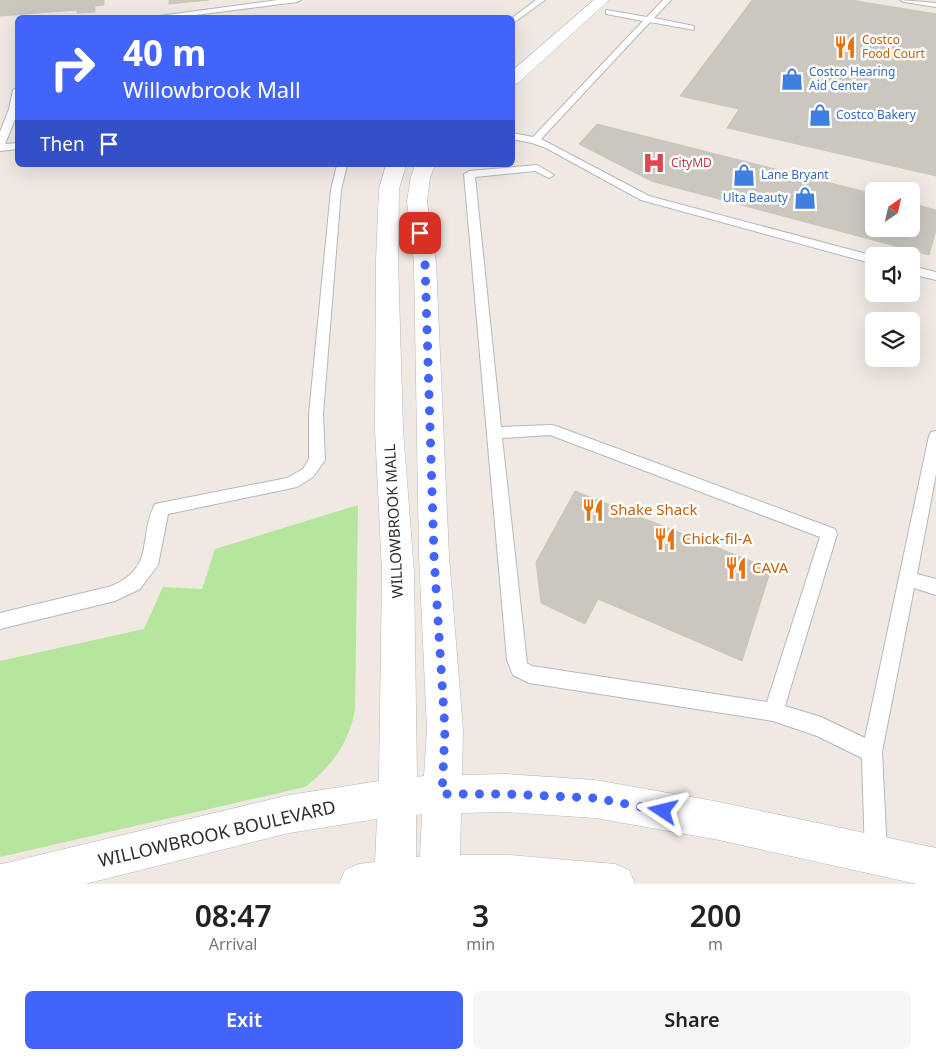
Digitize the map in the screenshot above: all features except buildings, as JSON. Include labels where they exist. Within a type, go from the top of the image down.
[{"type":"street","points":[[515,78],[606,6]]},
{"type":"street","name":"WILLOWBROOK MALL","points":[[377,881],[397,798],[399,736],[398,572],[389,429],[387,260],[389,189],[395,167]]},
{"type":"street","points":[[424,167],[419,177],[417,196],[418,218],[425,263],[434,556],[445,730],[439,875]]},
{"type":"street","name":"WILLOWBROOK BOULEVARD","points":[[2,884],[289,814],[397,798],[442,794],[506,794],[595,798],[714,820],[936,868]]},
{"type":"street","points":[[377,881],[439,875],[510,875],[615,884]]},
{"type":"lane","points":[[180,15],[297,0]]},
{"type":"lane","points":[[515,20],[541,0]]},
{"type":"lane","points":[[535,140],[667,0]]},
{"type":"lane","points":[[904,0],[936,6]]},
{"type":"lane","points":[[606,6],[648,20],[691,28]]},
{"type":"lane","points":[[0,144],[15,104]]},
{"type":"lane","points":[[515,137],[535,140],[562,152],[622,187],[646,198],[865,258]]},
{"type":"lane","points":[[0,148],[15,146]]},
{"type":"lane","points":[[0,621],[114,593],[134,584],[149,565],[162,509],[291,483],[308,473],[317,460],[317,404],[336,190],[342,167]]},
{"type":"lane","points":[[549,175],[537,168],[469,174],[516,660],[520,669],[530,674],[773,712],[822,728],[872,752]]},
{"type":"lane","points":[[920,272],[936,276]]},
{"type":"lane","points":[[493,433],[552,430],[829,534],[773,712]]},
{"type":"lane","points":[[876,855],[872,752],[936,436]]},
{"type":"lane","points":[[907,579],[936,587]]},
{"type":"green space","points":[[358,505],[355,709],[344,743],[331,762],[314,780],[305,787],[0,857],[0,661],[144,629],[163,587],[202,589],[215,549]]},
{"type":"place","name":"Costco Food Court","points":[[845,47]]},
{"type":"place","name":"Costco Hearing Aid Center","points":[[792,79]]},
{"type":"place","name":"Costco Bakery","points":[[820,115]]},
{"type":"place","name":"CityMD","points":[[654,163]]},
{"type":"place","name":"Lane Bryant","points":[[744,175]]},
{"type":"place","name":"Ulta Beauty","points":[[805,198]]},
{"type":"place","name":"Shake Shack","points":[[593,510]]},
{"type":"place","name":"Chick-fil-A","points":[[665,539]]},
{"type":"place","name":"CAVA","points":[[736,568]]},
{"type":"route","points":[[420,233],[425,263],[434,556],[445,730],[442,794],[506,794],[595,798],[663,811]]}]
